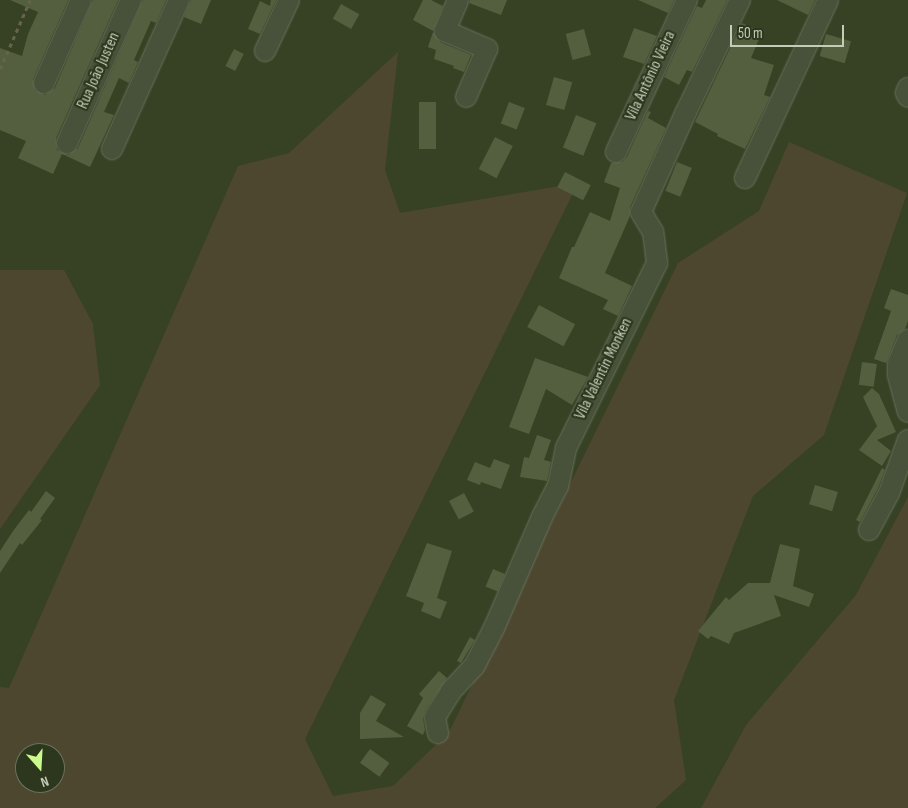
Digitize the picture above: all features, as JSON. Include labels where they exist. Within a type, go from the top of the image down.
[{"type":"street","points":[[44,84],[81,0]]},
{"type":"street","name":"Rua João Justen","points":[[67,143],[131,0]]},
{"type":"street","points":[[112,150],[179,0]]},
{"type":"street","points":[[265,51],[289,0]]},
{"type":"street","points":[[458,0],[445,31],[487,49],[466,97]]},
{"type":"street","name":"Vila Antônio Vieira","points":[[616,152],[687,0]]},
{"type":"street","name":"Vila Valentin Monken","points":[[438,734],[435,717],[451,691],[475,665],[494,628],[542,517],[558,486],[566,448],[656,263],[652,232],[641,212],[686,112],[740,0]]},
{"type":"street","points":[[745,178],[828,0]]},
{"type":"street","points":[[908,88],[906,93],[908,97]]},
{"type":"street","points":[[908,340],[898,363],[898,375],[908,412]]},
{"type":"street","points":[[870,530],[889,492],[908,440]]},
{"type":"path","points":[[0,69],[30,0]]},
{"type":"shaded area","points":[[398,52],[385,170],[400,213],[578,183],[305,739],[333,796],[393,786],[449,732],[678,263],[759,211],[789,142],[907,193],[824,435],[753,496],[674,700],[686,780],[655,808],[0,808],[0,687],[9,688],[238,166],[289,153]]},
{"type":"shaded area","points":[[0,270],[64,270],[93,324],[100,385],[0,529]]},
{"type":"shaded area","points":[[908,497],[908,808],[701,808],[746,725],[856,595]]},
{"type":"building","points":[[10,0],[68,0],[33,79],[35,90],[45,95],[55,88],[93,0],[118,0],[56,138],[57,150],[68,155],[78,148],[143,0],[166,0],[156,23],[151,21],[134,60],[138,62],[129,83],[119,78],[104,112],[114,115],[90,167],[62,154],[53,174],[18,158],[26,141],[0,130],[0,48],[22,56],[28,34],[38,12]]},
{"type":"building","points":[[191,0],[211,0],[201,24],[184,17]]},
{"type":"building","points":[[271,0],[276,0],[260,34],[248,29],[260,1],[270,6]]},
{"type":"building","points":[[423,0],[431,0],[443,6],[433,31],[413,20]]},
{"type":"building","points":[[470,0],[507,0],[501,15],[469,3]]},
{"type":"building","points":[[638,0],[674,0],[668,13]]},
{"type":"building","points":[[706,0],[727,0],[692,72],[687,70],[679,85],[664,77],[697,6],[702,8]]},
{"type":"building","points":[[777,0],[815,0],[808,15]]},
{"type":"building","points":[[341,4],[359,14],[351,29],[333,19]]},
{"type":"building","points":[[742,23],[762,32],[751,58],[774,65],[764,95],[770,97],[745,149],[717,136],[718,134],[695,122]]},
{"type":"building","points":[[634,28],[657,36],[644,64],[623,57]]},
{"type":"building","points":[[584,29],[591,55],[573,60],[566,34]]},
{"type":"building","points":[[433,32],[440,42],[471,55],[464,72],[453,68],[454,66],[434,59],[436,50],[428,47]]},
{"type":"building","points":[[826,34],[851,41],[845,63],[820,56]]},
{"type":"building","points":[[234,49],[244,54],[235,71],[225,66]]},
{"type":"building","points":[[554,77],[572,82],[564,110],[546,105]]},
{"type":"building","points":[[419,102],[436,102],[436,149],[419,149]]},
{"type":"building","points":[[509,102],[525,108],[517,130],[501,123]]},
{"type":"building","points":[[648,111],[651,112],[648,118],[666,128],[630,207],[630,216],[605,273],[632,286],[618,316],[603,309],[608,300],[559,278],[590,212],[610,221],[620,188],[604,182],[611,163],[622,162],[627,157]]},
{"type":"building","points":[[576,115],[596,123],[583,156],[563,147]]},
{"type":"building","points":[[495,137],[513,146],[496,178],[479,169]]},
{"type":"building","points":[[677,162],[692,168],[680,197],[665,191]]},
{"type":"building","points":[[565,172],[591,185],[583,200],[557,187]]},
{"type":"building","points":[[891,289],[908,295],[908,321],[905,329],[897,335],[886,363],[874,359],[891,311],[884,308]]},
{"type":"building","points":[[539,305],[575,324],[563,346],[527,327]]},
{"type":"building","points":[[535,358],[588,377],[572,405],[546,389],[529,434],[509,427]]},
{"type":"building","points":[[862,362],[877,364],[874,387],[859,385]]},
{"type":"building","points":[[872,388],[879,394],[896,432],[877,440],[891,451],[882,466],[859,450],[877,426],[863,397]]},
{"type":"building","points":[[537,435],[551,440],[544,460],[551,462],[547,481],[520,477],[524,457],[529,458]]},
{"type":"building","points":[[494,459],[510,465],[501,489],[481,482],[480,485],[467,480],[475,462],[490,468]]},
{"type":"building","points":[[882,468],[885,470],[878,488],[860,522],[856,520]]},
{"type":"building","points":[[815,485],[838,492],[832,511],[809,504]]},
{"type":"building","points":[[46,491],[55,498],[40,519],[42,520],[22,545],[20,543],[0,573],[0,551],[29,510],[31,512]]},
{"type":"building","points":[[464,493],[474,512],[459,520],[449,501]]},
{"type":"building","points":[[427,543],[452,551],[437,598],[447,602],[440,619],[421,611],[424,603],[406,596]]},
{"type":"building","points":[[780,544],[800,549],[793,586],[814,594],[809,607],[774,595],[781,616],[734,633],[729,644],[711,636],[708,639],[698,631],[726,597],[729,600],[748,583],[770,583]]},
{"type":"building","points":[[493,569],[505,574],[498,592],[486,586]]},
{"type":"building","points":[[470,637],[475,640],[461,663],[457,661]]},
{"type":"building","points":[[439,671],[447,678],[425,711],[423,719],[425,730],[423,735],[407,726],[423,698],[419,694]]},
{"type":"building","points":[[371,695],[386,704],[376,721],[404,737],[360,739],[360,713]]},
{"type":"building","points":[[370,749],[389,763],[379,777],[360,763]]}]
